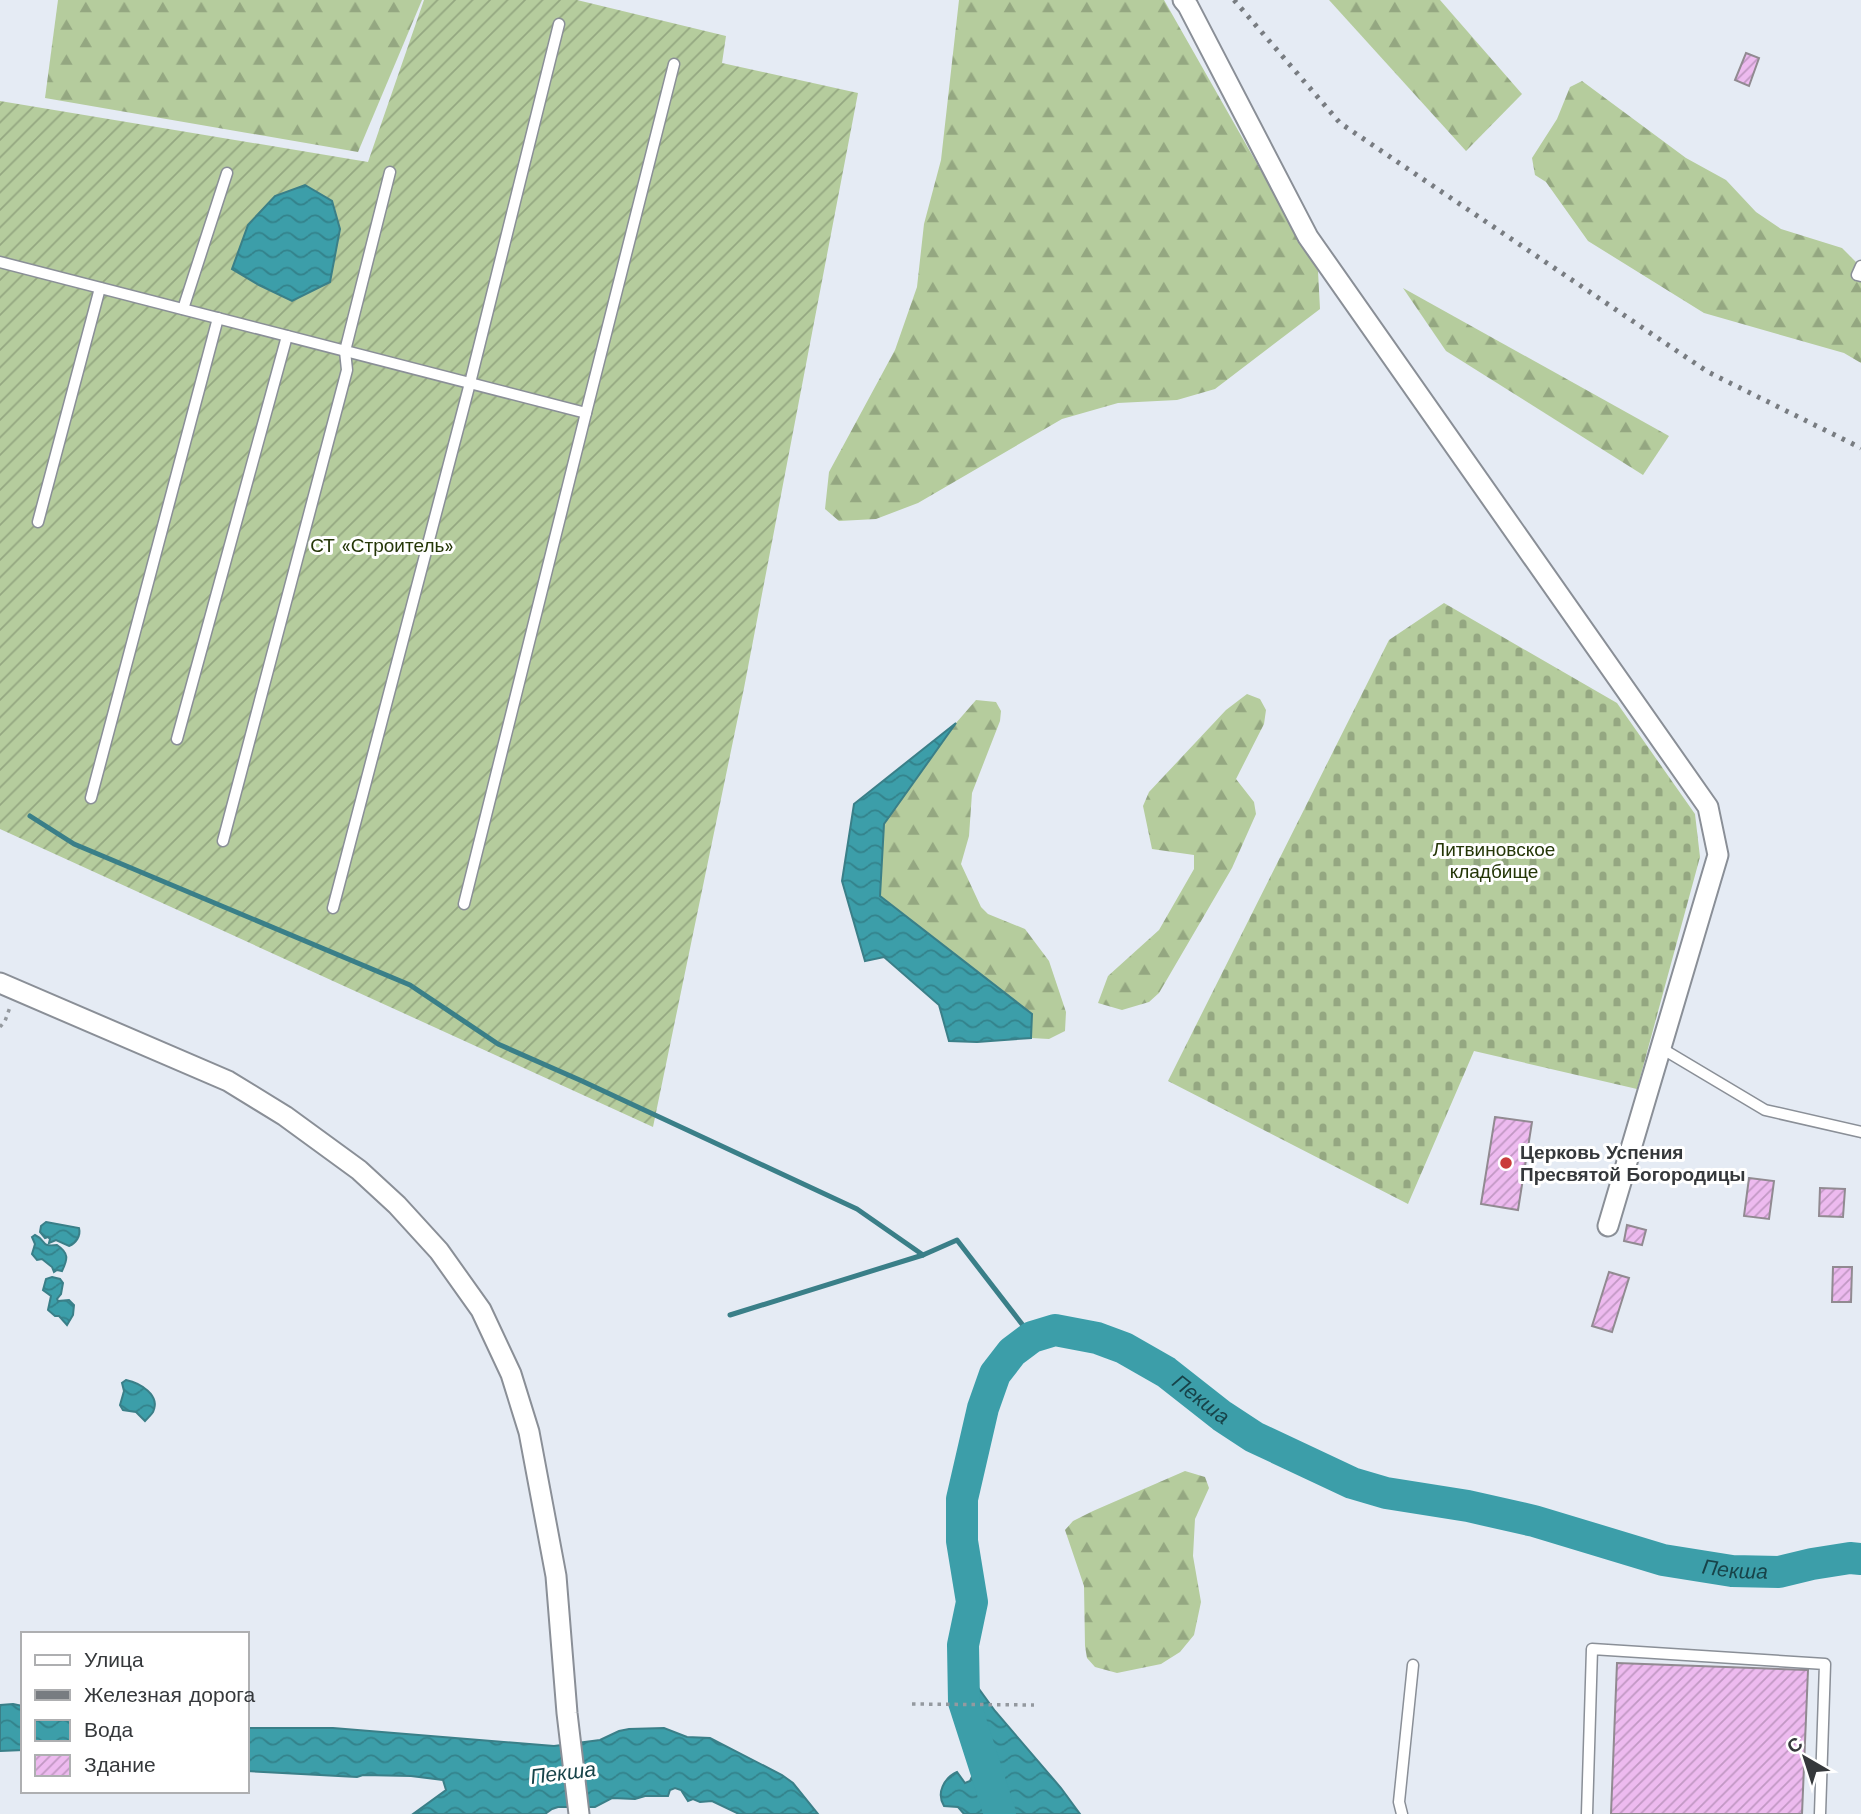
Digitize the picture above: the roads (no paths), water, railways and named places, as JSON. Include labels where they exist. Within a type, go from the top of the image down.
[{"type":"street","points":[[1183,0],[1308,237],[1708,807],[1718,855],[1608,1226]]},
{"type":"street","points":[[8,987],[228,1081],[285,1116],[359,1170],[397,1205],[439,1251],[481,1310],[511,1374],[529,1432],[556,1576],[567,1713],[579,1814]]},
{"type":"lane","points":[[332,908],[470,383],[559,24]]},
{"type":"lane","points":[[464,904],[674,64]]},
{"type":"lane","points":[[223,841],[347,370],[345,351],[390,172]]},
{"type":"lane","points":[[183,309],[227,173]]},
{"type":"lane","points":[[0,262],[586,413]]},
{"type":"lane","points":[[1861,266],[1857,275],[1861,276]]},
{"type":"lane","points":[[38,522],[100,288]]},
{"type":"lane","points":[[91,798],[218,318]]},
{"type":"lane","points":[[177,739],[287,336]]},
{"type":"lane","points":[[1661,1048],[1765,1110],[1861,1132]]},
{"type":"lane","points":[[1587,1814],[1592,1649],[1825,1664],[1820,1814]]},
{"type":"lane","points":[[1402,1814],[1399,1802],[1413,1665]]},
{"type":"water","points":[[305,185],[332,201],[340,229],[330,282],[292,301],[232,269],[248,225],[275,196]]},
{"type":"water","points":[[956,723],[884,824],[880,896],[1032,1014],[1031,1038],[949,1041],[939,1005],[884,957],[865,961],[842,881],[854,804]]},
{"type":"water","points":[[46,1222],[79,1228],[77,1239],[69,1246],[56,1240],[49,1243],[50,1239],[40,1232],[41,1226]]},
{"type":"water","points":[[35,1235],[46,1244],[57,1245],[64,1251],[66,1260],[62,1271],[54,1272],[52,1267],[42,1259],[37,1260],[32,1254],[35,1244],[32,1237]]},
{"type":"water","points":[[52,1277],[63,1283],[58,1301],[69,1300],[74,1305],[73,1315],[67,1325],[59,1316],[48,1310],[51,1296],[43,1290],[46,1279]]},
{"type":"water","points":[[126,1380],[143,1387],[152,1395],[155,1406],[145,1421],[136,1412],[123,1410],[120,1405],[124,1391],[122,1383]]},
{"type":"water","points":[[972,1666],[974,1682],[995,1711],[1080,1814],[964,1814],[958,1807],[944,1806],[941,1791],[945,1782],[957,1772],[965,1783],[970,1781],[988,1750],[975,1732],[954,1717],[952,1669]]},
{"type":"water","points":[[0,1705],[21,1706],[21,1750],[0,1751]]},
{"type":"water","points":[[248,1728],[333,1728],[554,1746],[600,1740],[629,1729],[664,1728],[687,1737],[710,1738],[782,1775],[793,1783],[818,1814],[739,1814],[712,1801],[688,1801],[681,1790],[675,1788],[670,1790],[668,1796],[612,1798],[595,1807],[558,1807],[545,1814],[413,1814],[446,1790],[443,1780],[411,1776],[357,1777],[248,1771]]},
{"type":"waterway","points":[[30,816],[74,844],[410,985],[498,1044],[857,1209],[923,1255],[957,1240],[1032,1337]]},
{"type":"waterway","points":[[730,1315],[923,1255]]},
{"type":"waterway","name":"Пекша","points":[[1000,1814],[964,1702],[963,1645],[972,1602],[962,1541],[962,1499],[983,1408],[995,1374],[1012,1352],[1032,1337],[1055,1330],[1097,1338],[1124,1348],[1166,1372],[1222,1416],[1254,1437],[1352,1483],[1386,1493],[1468,1506],[1534,1521],[1663,1560],[1732,1571],[1779,1572],[1812,1564],[1850,1558],[1861,1559]]},
{"type":"railway","points":[[1234,0],[1340,123],[1708,372],[1861,448]]},
{"type":"place","name":"Церковь Успения Пресвятой Богородицы","points":[[1506,1163]]},
{"type":"park label","name":"СТ «Строитель»","points":[[382,545]]},
{"type":"park label","name":"Литвиновское кладбище","points":[[1494,860]]}]
